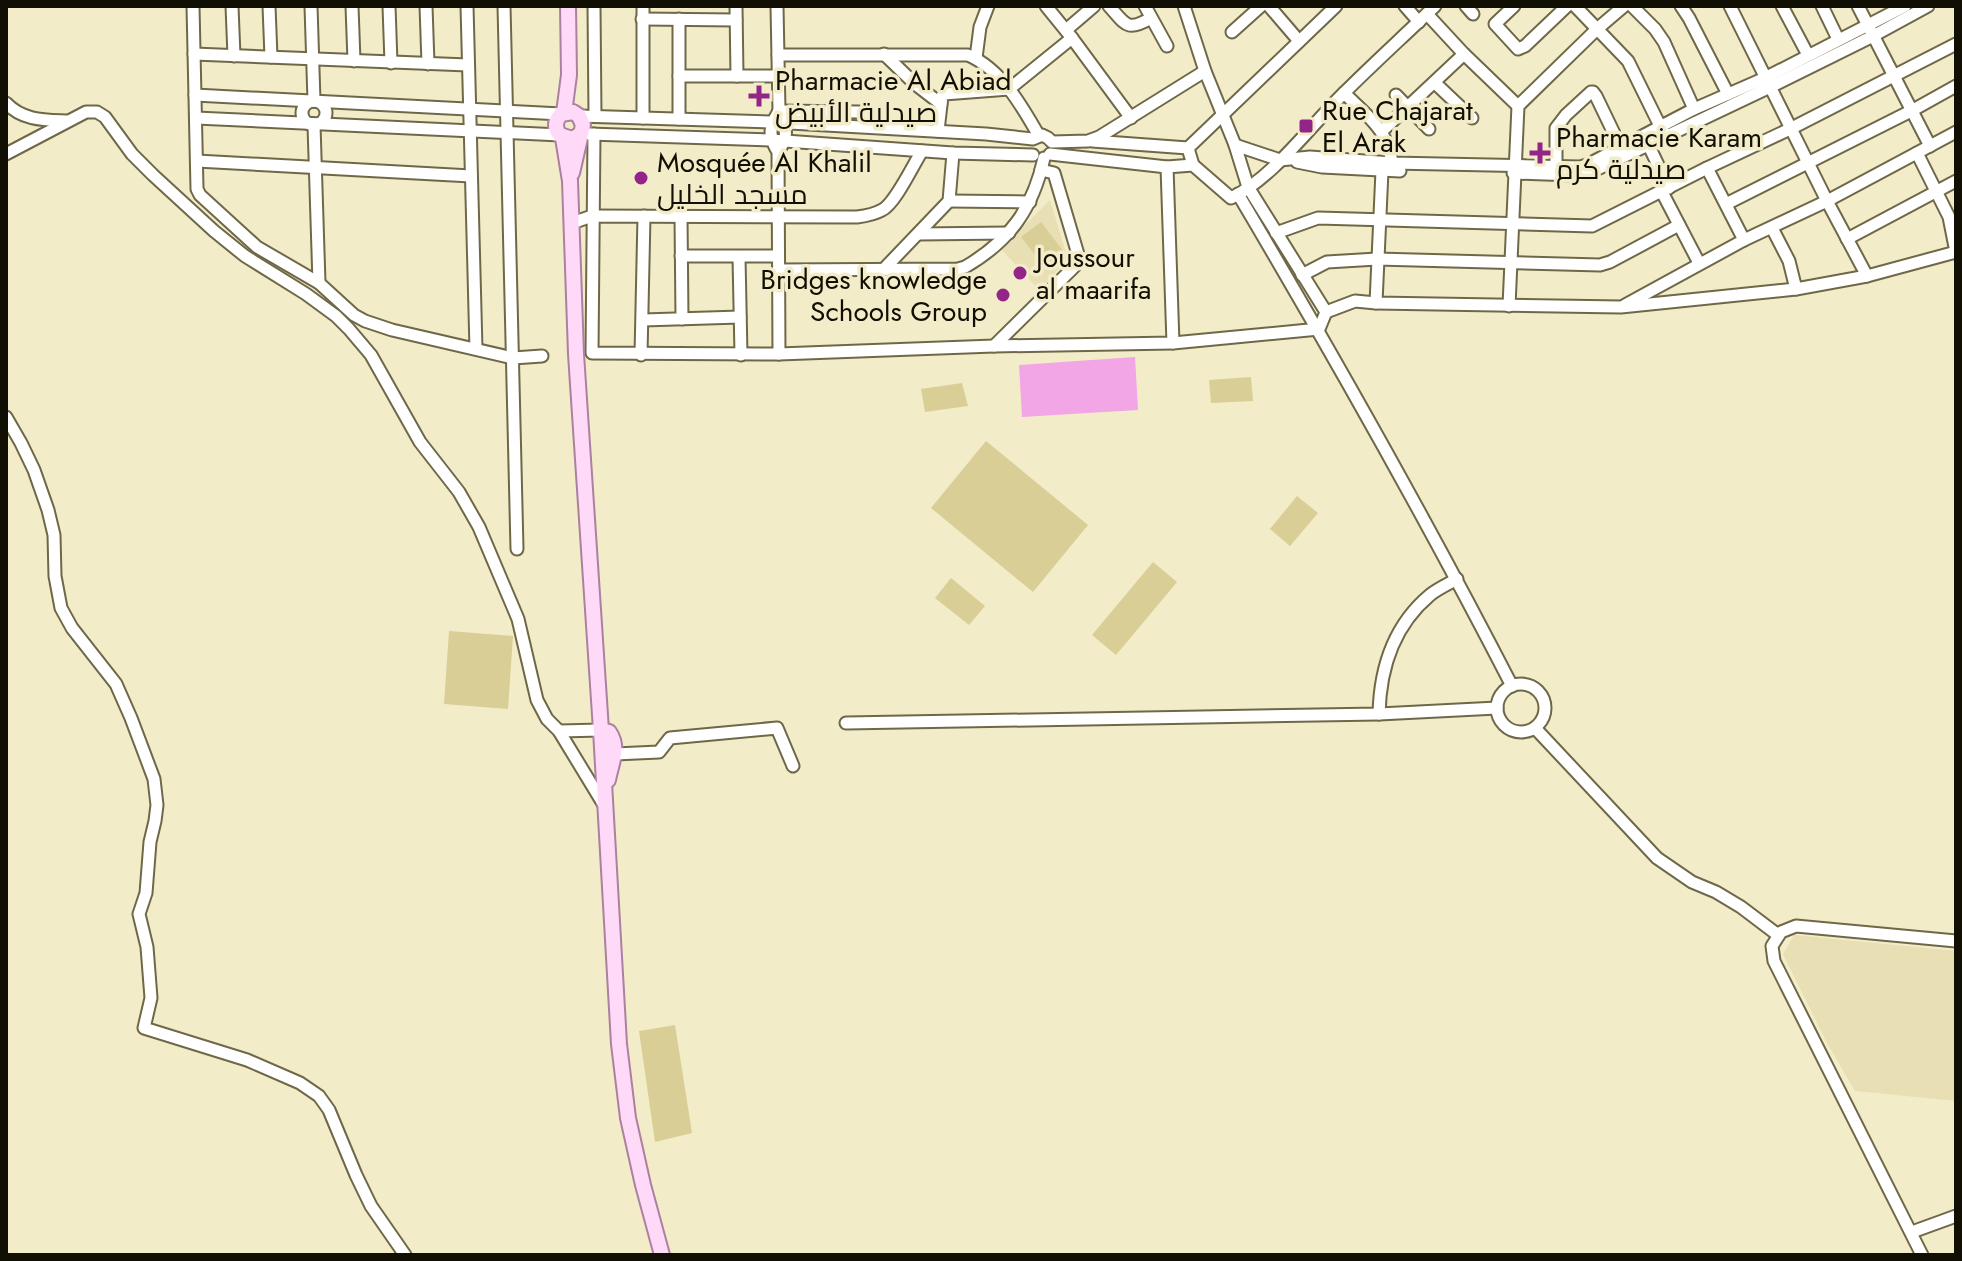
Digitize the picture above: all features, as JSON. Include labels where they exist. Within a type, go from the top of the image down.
[{"type":"main road","points":[[568,6],[570,114],[583,125],[585,135],[570,181]]},
{"type":"main road","points":[[570,114],[556,122],[555,127],[561,137],[570,181],[576,354],[620,1059],[628,1118],[662,1255]]},
{"type":"main road","points":[[561,137],[572,139],[585,135]]},
{"type":"main road","points":[[601,730],[611,733],[615,754],[604,805]]},
{"type":"street","points":[[193,6],[197,189],[200,195],[257,247],[319,283],[365,321],[513,358],[542,356]]},
{"type":"street","points":[[232,6],[234,56]]},
{"type":"street","points":[[269,6],[271,57]]},
{"type":"street","points":[[311,6],[314,101]]},
{"type":"street","points":[[352,6],[354,61]]},
{"type":"street","points":[[389,6],[391,63]]},
{"type":"street","points":[[426,6],[428,64]]},
{"type":"street","points":[[467,6],[476,349]]},
{"type":"street","points":[[504,6],[517,549]]},
{"type":"street","points":[[594,6],[595,116]]},
{"type":"street","points":[[643,6],[643,118]]},
{"type":"street","points":[[736,6],[737,76]]},
{"type":"street","points":[[777,6],[779,111],[785,123],[785,141],[778,152]]},
{"type":"street","points":[[976,58],[980,27],[988,6]]},
{"type":"street","points":[[1046,6],[1131,118]]},
{"type":"street","points":[[938,131],[943,95],[1009,89],[1069,34],[1094,6]]},
{"type":"street","points":[[1109,6],[1132,26],[1151,18]]},
{"type":"street","points":[[1145,6],[1167,46]]},
{"type":"street","points":[[1184,6],[1205,71],[1235,145],[1243,191],[1457,579],[1512,686]]},
{"type":"street","points":[[1232,32],[1261,6]]},
{"type":"street","points":[[1269,6],[1299,41]]},
{"type":"street","points":[[1083,142],[1188,148],[1336,6]]},
{"type":"street","points":[[1405,6],[1427,14],[1518,106]]},
{"type":"street","points":[[1514,6],[1495,24],[1518,49],[1567,6]]},
{"type":"street","points":[[1575,6],[1628,61],[1664,132]]},
{"type":"street","points":[[1509,306],[1518,106],[1624,6]]},
{"type":"street","points":[[1632,6],[1664,42],[1694,109]]},
{"type":"street","points":[[1681,6],[1728,94]]},
{"type":"street","points":[[1730,6],[1867,276]]},
{"type":"street","points":[[1782,6],[1808,55]]},
{"type":"street","points":[[1822,6],[1838,39]]},
{"type":"street","points":[[1858,6],[1930,146]]},
{"type":"street","points":[[1514,169],[1582,175],[1598,169],[1648,144],[1694,109],[1728,94],[1768,83],[1808,55],[1838,39],[1870,31],[1905,6]]},
{"type":"street","points":[[1235,145],[1285,160],[1320,158],[1389,168],[1580,167],[1664,132],[1870,31],[1928,6]]},
{"type":"street","points":[[1188,148],[1193,165],[1231,198],[1285,160],[1344,93],[1427,14]]},
{"type":"street","points":[[642,19],[736,20]]},
{"type":"street","points":[[679,19],[679,119]]},
{"type":"street","points":[[1276,233],[1318,218],[1592,226],[1956,44]]},
{"type":"street","points":[[778,55],[963,53],[976,58],[1009,89],[1036,137]]},
{"type":"street","points":[[194,54],[468,65]]},
{"type":"street","points":[[884,54],[941,104]]},
{"type":"street","points":[[1382,131],[1464,54]]},
{"type":"street","points":[[1045,155],[1099,137],[1205,71]]},
{"type":"street","points":[[679,76],[777,76]]},
{"type":"street","points":[[1435,83],[1472,118]]},
{"type":"street","points":[[1726,204],[1956,86]]},
{"type":"street","points":[[1556,166],[1556,128],[1591,92],[1596,96],[1621,148]]},
{"type":"street","points":[[1344,93],[1387,140],[1389,168],[1379,219],[1376,303]]},
{"type":"street","points":[[195,95],[1045,136],[1045,155],[1030,202],[1009,233],[973,262],[958,269],[778,270]]},
{"type":"street","points":[[1396,95],[1429,129]]},
{"type":"street","points":[[314,101],[326,111],[325,119],[314,125],[307,123],[301,113],[304,106],[314,101]]},
{"type":"street","points":[[6,103],[28,118],[69,122]]},
{"type":"street","points":[[779,111],[772,122],[771,140],[778,152],[779,354]]},
{"type":"street","points":[[779,111],[860,112],[871,114],[897,129]]},
{"type":"street","points":[[6,154],[86,112],[102,115],[132,154],[221,237],[267,271],[319,303],[360,340],[420,442],[459,492],[479,527],[518,619],[537,700],[604,805]]},
{"type":"street","points":[[196,118],[561,137]]},
{"type":"street","points":[[314,125],[319,283]]},
{"type":"street","points":[[1621,307],[1699,263],[1827,201],[1956,132]]},
{"type":"street","points":[[592,353],[592,216],[585,135],[771,140],[953,153],[1045,155],[1167,167],[1193,165]]},
{"type":"street","points":[[994,346],[1080,261],[1054,173],[1045,155],[1030,148],[1036,137]]},
{"type":"street","points":[[1648,144],[1679,225],[1699,263]]},
{"type":"street","points":[[572,223],[592,216],[857,217],[883,210],[891,203],[922,151]]},
{"type":"street","points":[[882,271],[949,201],[953,153]]},
{"type":"street","points":[[1319,329],[1326,312],[1355,301],[1621,307],[1796,289],[1867,276],[1956,252],[1951,224],[1917,153]]},
{"type":"street","points":[[197,161],[471,176]]},
{"type":"street","points":[[1167,167],[1173,343]]},
{"type":"street","points":[[1707,168],[1744,240]]},
{"type":"street","points":[[1847,239],[1956,181]]},
{"type":"street","points":[[1243,191],[1276,233],[1326,312]]},
{"type":"street","points":[[949,201],[1030,202]]},
{"type":"street","points":[[641,355],[644,216]]},
{"type":"street","points":[[681,216],[682,319]]},
{"type":"street","points":[[1302,275],[1327,262],[1377,259],[1600,265],[1679,225]]},
{"type":"street","points":[[1772,228],[1789,261],[1796,289]]},
{"type":"street","points":[[918,234],[1009,233]]},
{"type":"street","points":[[681,256],[777,256]]},
{"type":"street","points":[[739,257],[741,355]]},
{"type":"street","points":[[643,320],[740,317]]},
{"type":"street","points":[[576,354],[741,355],[1173,343],[1319,329]]},
{"type":"street","points":[[6,417],[34,470],[48,510],[54,535],[55,576],[61,608],[72,628],[116,684],[154,779],[157,805],[146,893],[139,914],[147,947],[151,998],[144,1028],[247,1060],[300,1083],[319,1096],[329,1110],[371,1206],[405,1255]]},
{"type":"street","points":[[1379,714],[1379,688],[1394,640],[1411,615],[1431,594],[1457,579]]},
{"type":"street","points":[[1525,684],[1533,687],[1544,699],[1542,722],[1522,733],[1502,723],[1497,708],[1502,693],[1512,686],[1525,684]]},
{"type":"street","points":[[846,723],[1379,714],[1497,708]]},
{"type":"street","points":[[615,754],[659,752],[670,738],[777,728],[793,766]]},
{"type":"street","points":[[1535,728],[1657,858],[1692,882],[1741,907],[1778,935]]},
{"type":"street","points":[[559,731],[601,730]]},
{"type":"street","points":[[1922,1255],[1774,961],[1772,946],[1778,935],[1788,928],[1809,926],[1956,941]]},
{"type":"street","points":[[1912,1232],[1956,1216]]},
{"type":"shaded area","points":[[1050,200],[1068,259],[1039,290],[1001,249]]},
{"type":"shaded area","points":[[1041,222],[1067,256],[1048,271],[1021,237]]},
{"type":"shaded area","points":[[1135,357],[1138,410],[1022,417],[1019,365]]},
{"type":"shaded area","points":[[1251,377],[1253,401],[1211,403],[1209,380]]},
{"type":"shaded area","points":[[962,383],[968,406],[925,412],[921,389]]},
{"type":"shaded area","points":[[986,441],[1088,525],[1033,592],[931,508]]},
{"type":"shaded area","points":[[1297,496],[1318,513],[1290,546],[1270,529]]},
{"type":"shaded area","points":[[1153,562],[1177,582],[1116,655],[1092,635]]},
{"type":"shaded area","points":[[951,578],[985,606],[969,625],[935,598]]},
{"type":"shaded area","points":[[449,631],[513,636],[508,709],[444,704]]},
{"type":"shaded area","points":[[1794,935],[1956,951],[1956,1101],[1855,1091],[1827,1043],[1783,954]]},
{"type":"shaded area","points":[[675,1025],[692,1133],[655,1142],[639,1031]]},
{"type":"place","name":"Pharmacie Al Abiad صيدلية الأبيض","points":[[759,96]]},
{"type":"place","name":"Rue Chajarat El Arak","points":[[1306,126]]},
{"type":"place","name":"Pharmacie Karam صيدلية كرم","points":[[1540,153]]},
{"type":"place","name":"Mosquée Al Khalil مسجد الخليل","points":[[641,178]]},
{"type":"place","name":"Joussour al maarifa","points":[[1020,273]]},
{"type":"place","name":"Bridges knowledge Schools Group","points":[[1003,295]]}]
